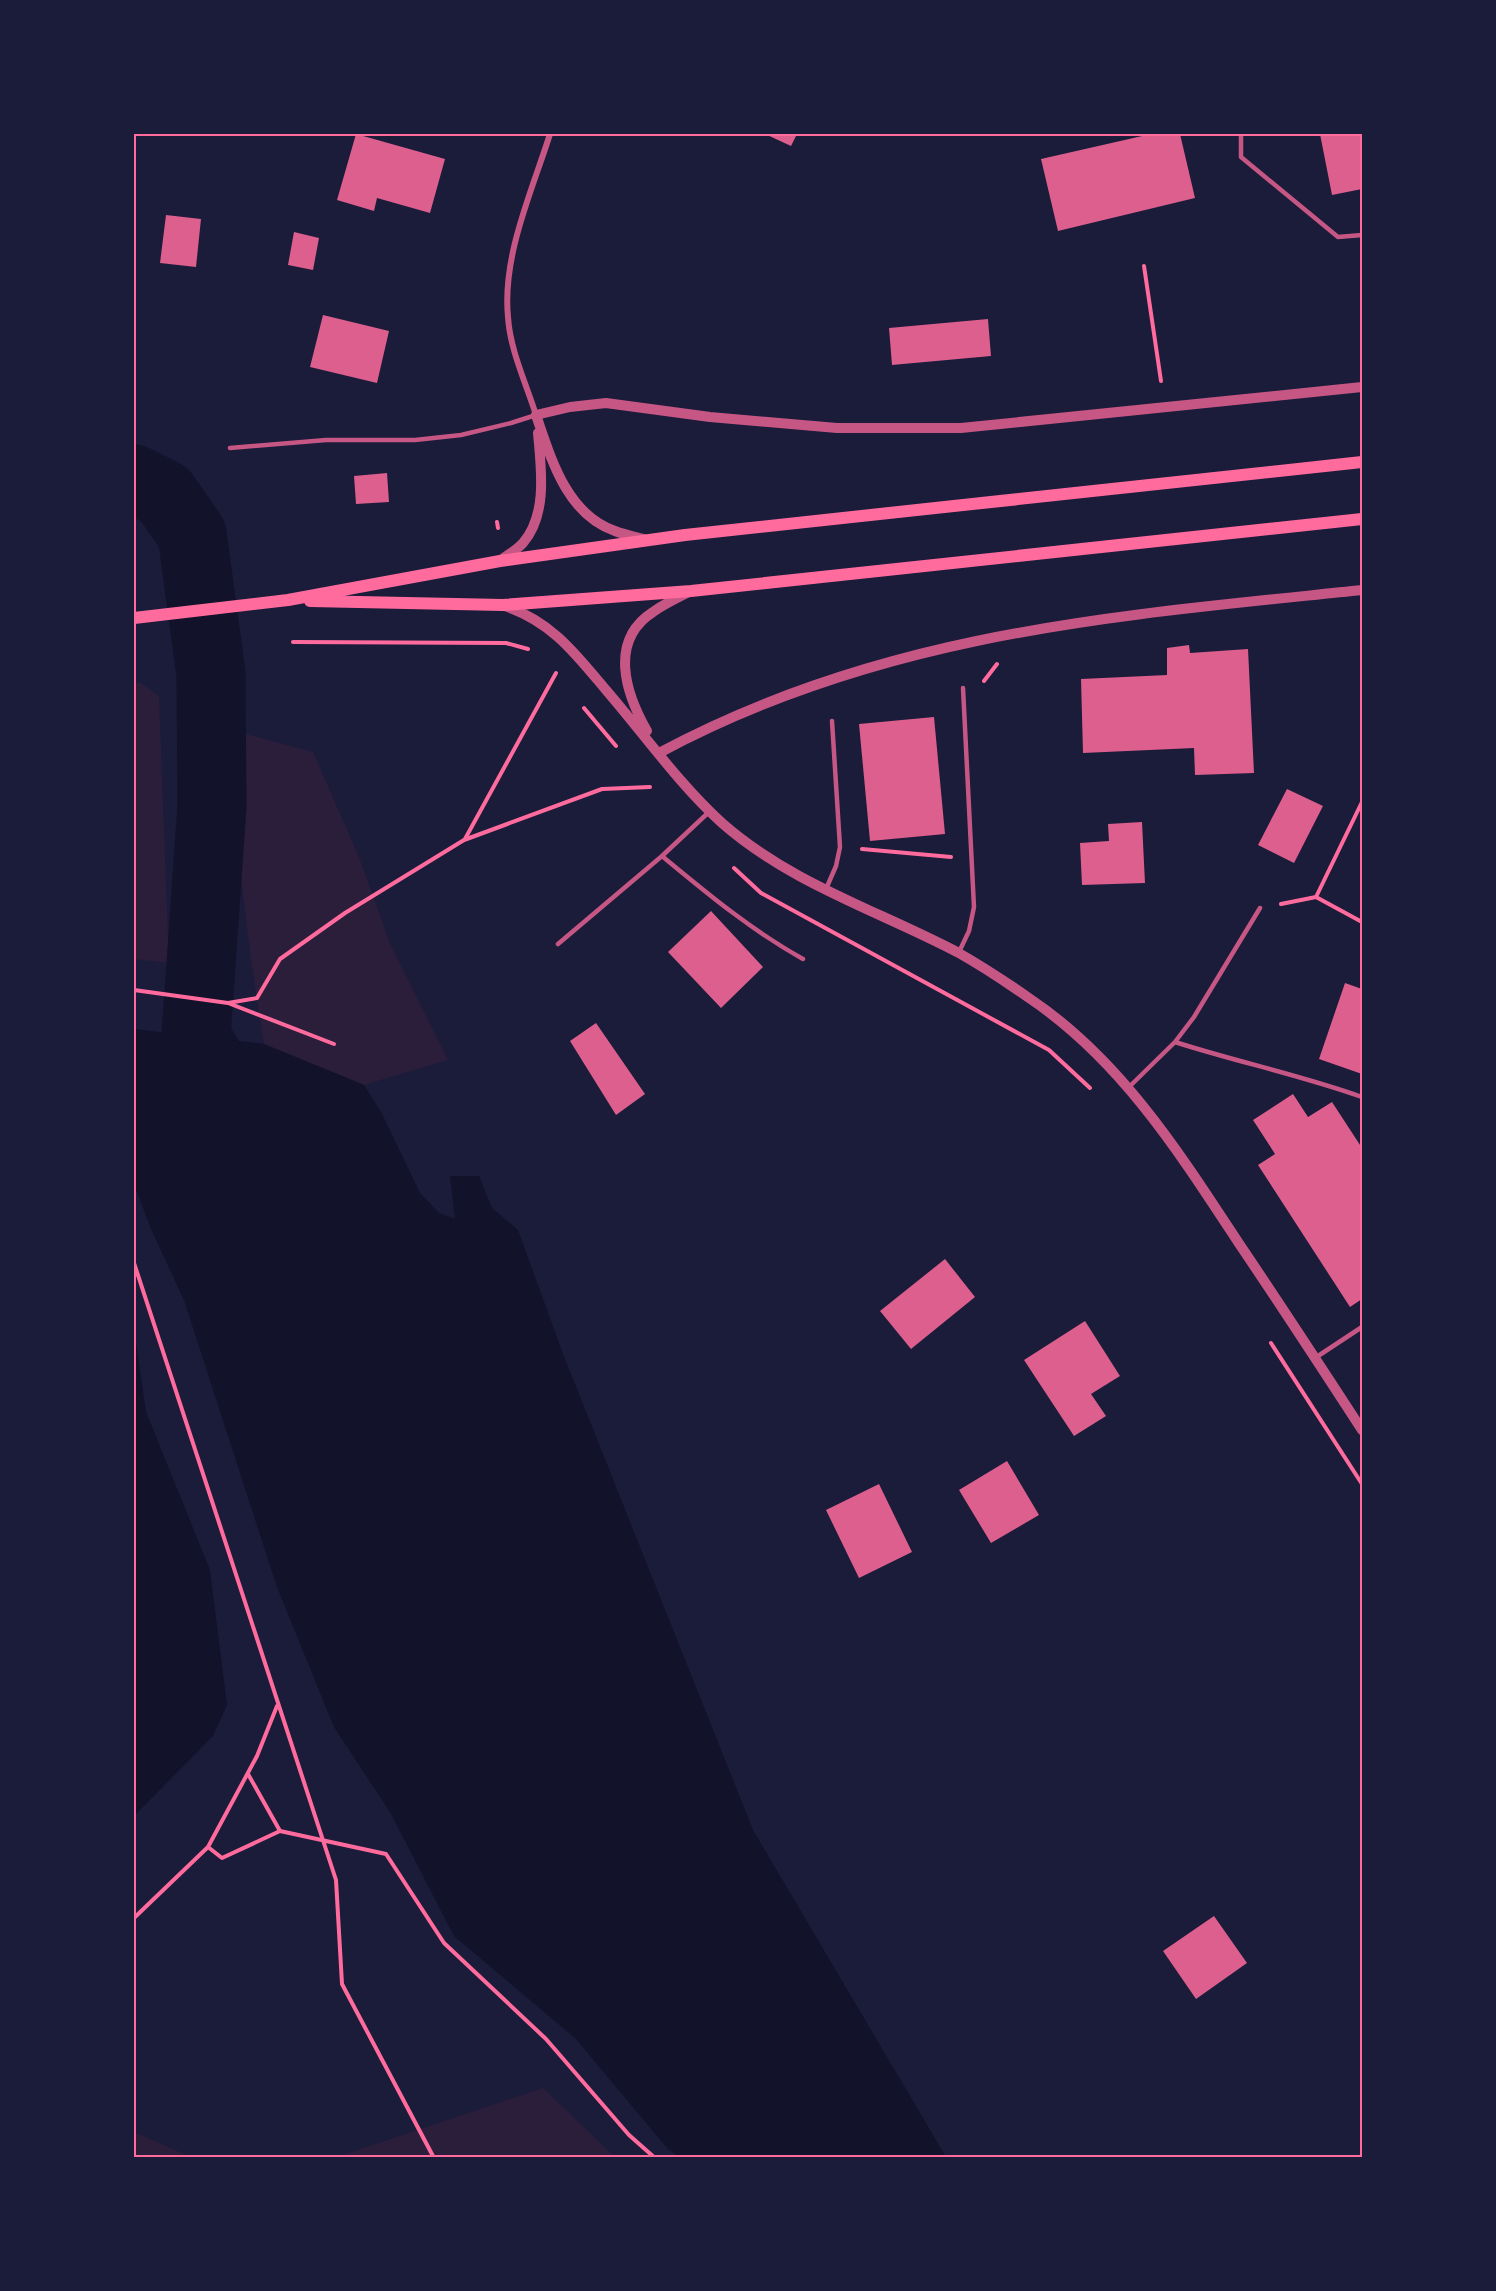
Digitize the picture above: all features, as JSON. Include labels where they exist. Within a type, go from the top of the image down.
[{"type":"main road","points":[[134,618],[288,600],[500,561],[685,535],[1362,462]]},
{"type":"main road","points":[[288,600],[397,605],[503,605],[691,591],[1362,519]]},
{"type":"street","points":[[550,134],[519,233],[506,290],[508,320],[554,468],[579,508],[612,531],[647,540]]},
{"type":"street","points":[[536,415],[570,407],[606,403],[837,428],[961,428],[1362,387]]},
{"type":"street","points":[[500,561],[523,543],[539,512],[542,470],[536,415]]},
{"type":"street","points":[[659,753],[753,706],[903,656],[1018,631],[1106,616],[1362,590]]},
{"type":"street","points":[[659,753],[632,704],[623,669],[630,636],[651,613],[691,591]]},
{"type":"street","points":[[503,605],[529,614],[563,640],[691,793],[750,845],[826,889],[959,953],[1032,1000],[1090,1046],[1129,1087],[1187,1164],[1362,1430]]},
{"type":"lane","points":[[1241,134],[1241,157],[1338,237],[1362,235]]},
{"type":"lane","points":[[230,448],[326,440],[415,440],[461,435],[536,415]]},
{"type":"lane","points":[[959,953],[969,931],[974,907],[963,688]]},
{"type":"lane","points":[[826,889],[836,866],[840,847],[832,721]]},
{"type":"lane","points":[[558,944],[662,856],[710,811]]},
{"type":"lane","points":[[662,856],[728,911],[769,940],[803,959]]},
{"type":"lane","points":[[1129,1087],[1175,1042],[1194,1017],[1260,908]]},
{"type":"lane","points":[[1175,1042],[1224,1057],[1299,1075],[1362,1097]]},
{"type":"lane","points":[[1315,1358],[1362,1327]]},
{"type":"path","points":[[1144,266],[1160,374]]},
{"type":"path","points":[[496,522],[498,528]]},
{"type":"path","points":[[506,634],[506,643]]},
{"type":"path","points":[[292,642],[506,643],[531,650]]},
{"type":"path","points":[[550,667],[563,682]]},
{"type":"path","points":[[464,840],[556,673]]},
{"type":"path","points":[[578,701],[622,754]]},
{"type":"path","points":[[643,778],[656,794]]},
{"type":"path","points":[[228,1003],[256,998],[280,959],[345,913],[464,840],[602,789],[650,787]]},
{"type":"path","points":[[1316,897],[1362,802]]},
{"type":"path","points":[[840,847],[972,859]]},
{"type":"path","points":[[731,865],[762,892],[1049,1050],[1091,1089]]},
{"type":"path","points":[[1260,908],[1316,897],[1362,922]]},
{"type":"path","points":[[134,990],[228,1003],[334,1044]]},
{"type":"path","points":[[134,1263],[336,1880],[342,1984],[434,2157]]},
{"type":"path","points":[[1268,1338],[1362,1484]]},
{"type":"path","points":[[134,1918],[208,1846],[247,1774],[277,1705]]},
{"type":"path","points":[[247,1774],[280,1831]]},
{"type":"path","points":[[208,1846],[222,1858],[280,1831],[386,1854],[444,1943],[546,2039],[629,2136],[655,2157]]},
{"type":"shaded area","points":[[134,683],[141,683],[159,696],[169,963],[134,959]]},
{"type":"shaded area","points":[[231,730],[313,752],[359,857],[391,946],[448,1060],[364,1085],[264,1044],[242,887]]},
{"type":"shaded area","points":[[134,1029],[264,1044],[364,1085],[382,1114],[420,1193],[439,1213],[455,1219],[450,1176],[479,1176],[492,1208],[518,1230],[563,1354],[753,1830],[946,2157],[679,2157],[668,2149],[575,2038],[454,1936],[390,1812],[334,1727],[277,1587],[184,1300],[151,1229],[134,1184]]},
{"type":"shaded area","points":[[134,1329],[146,1412],[210,1570],[227,1705],[213,1736],[134,1816]]},
{"type":"shaded area","points":[[543,2088],[615,2157],[334,2158]]},
{"type":"shaded area","points":[[134,2132],[191,2157],[134,2157]]},
{"type":"building","points":[[356,134],[445,159],[430,213],[377,198],[374,211],[337,200]]},
{"type":"building","points":[[765,134],[797,134],[791,146]]},
{"type":"building","points":[[1151,134],[1180,134],[1195,198],[1058,231],[1041,159]]},
{"type":"building","points":[[1320,134],[1362,134],[1362,189],[1332,195]]},
{"type":"building","points":[[166,215],[201,219],[196,267],[160,263]]},
{"type":"building","points":[[294,232],[319,238],[313,270],[288,265]]},
{"type":"building","points":[[323,315],[389,331],[377,383],[310,367]]},
{"type":"building","points":[[988,319],[991,356],[892,365],[889,328]]},
{"type":"building","points":[[387,473],[389,502],[356,504],[354,476]]},
{"type":"building","points":[[1189,645],[1190,653],[1248,649],[1254,773],[1195,775],[1194,748],[1083,753],[1081,679],[1167,675],[1167,648]]},
{"type":"building","points":[[934,717],[945,834],[870,841],[859,724]]},
{"type":"building","points":[[1287,789],[1323,806],[1294,863],[1258,845]]},
{"type":"building","points":[[1142,822],[1145,883],[1082,885],[1080,843],[1109,841],[1108,824]]},
{"type":"building","points":[[711,911],[763,967],[721,1008],[668,952]]},
{"type":"building","points":[[1345,983],[1362,989],[1362,1074],[1319,1059]]},
{"type":"building","points":[[596,1023],[645,1094],[616,1115],[570,1041]]},
{"type":"building","points":[[1293,1094],[1308,1117],[1332,1102],[1362,1148],[1362,1299],[1350,1307],[1258,1165],[1275,1154],[1253,1120]]},
{"type":"building","points":[[945,1259],[975,1297],[911,1349],[880,1311]]},
{"type":"building","points":[[1085,1321],[1120,1376],[1091,1394],[1106,1416],[1074,1436],[1024,1360]]},
{"type":"building","points":[[1007,1461],[1039,1515],[991,1543],[959,1490]]},
{"type":"building","points":[[879,1484],[912,1552],[859,1578],[826,1510]]},
{"type":"building","points":[[1214,1916],[1247,1963],[1196,1999],[1163,1951]]},
{"type":"waterway","points":[[134,479],[164,494],[192,534],[211,674],[212,806],[196,1036],[242,1118]]}]
